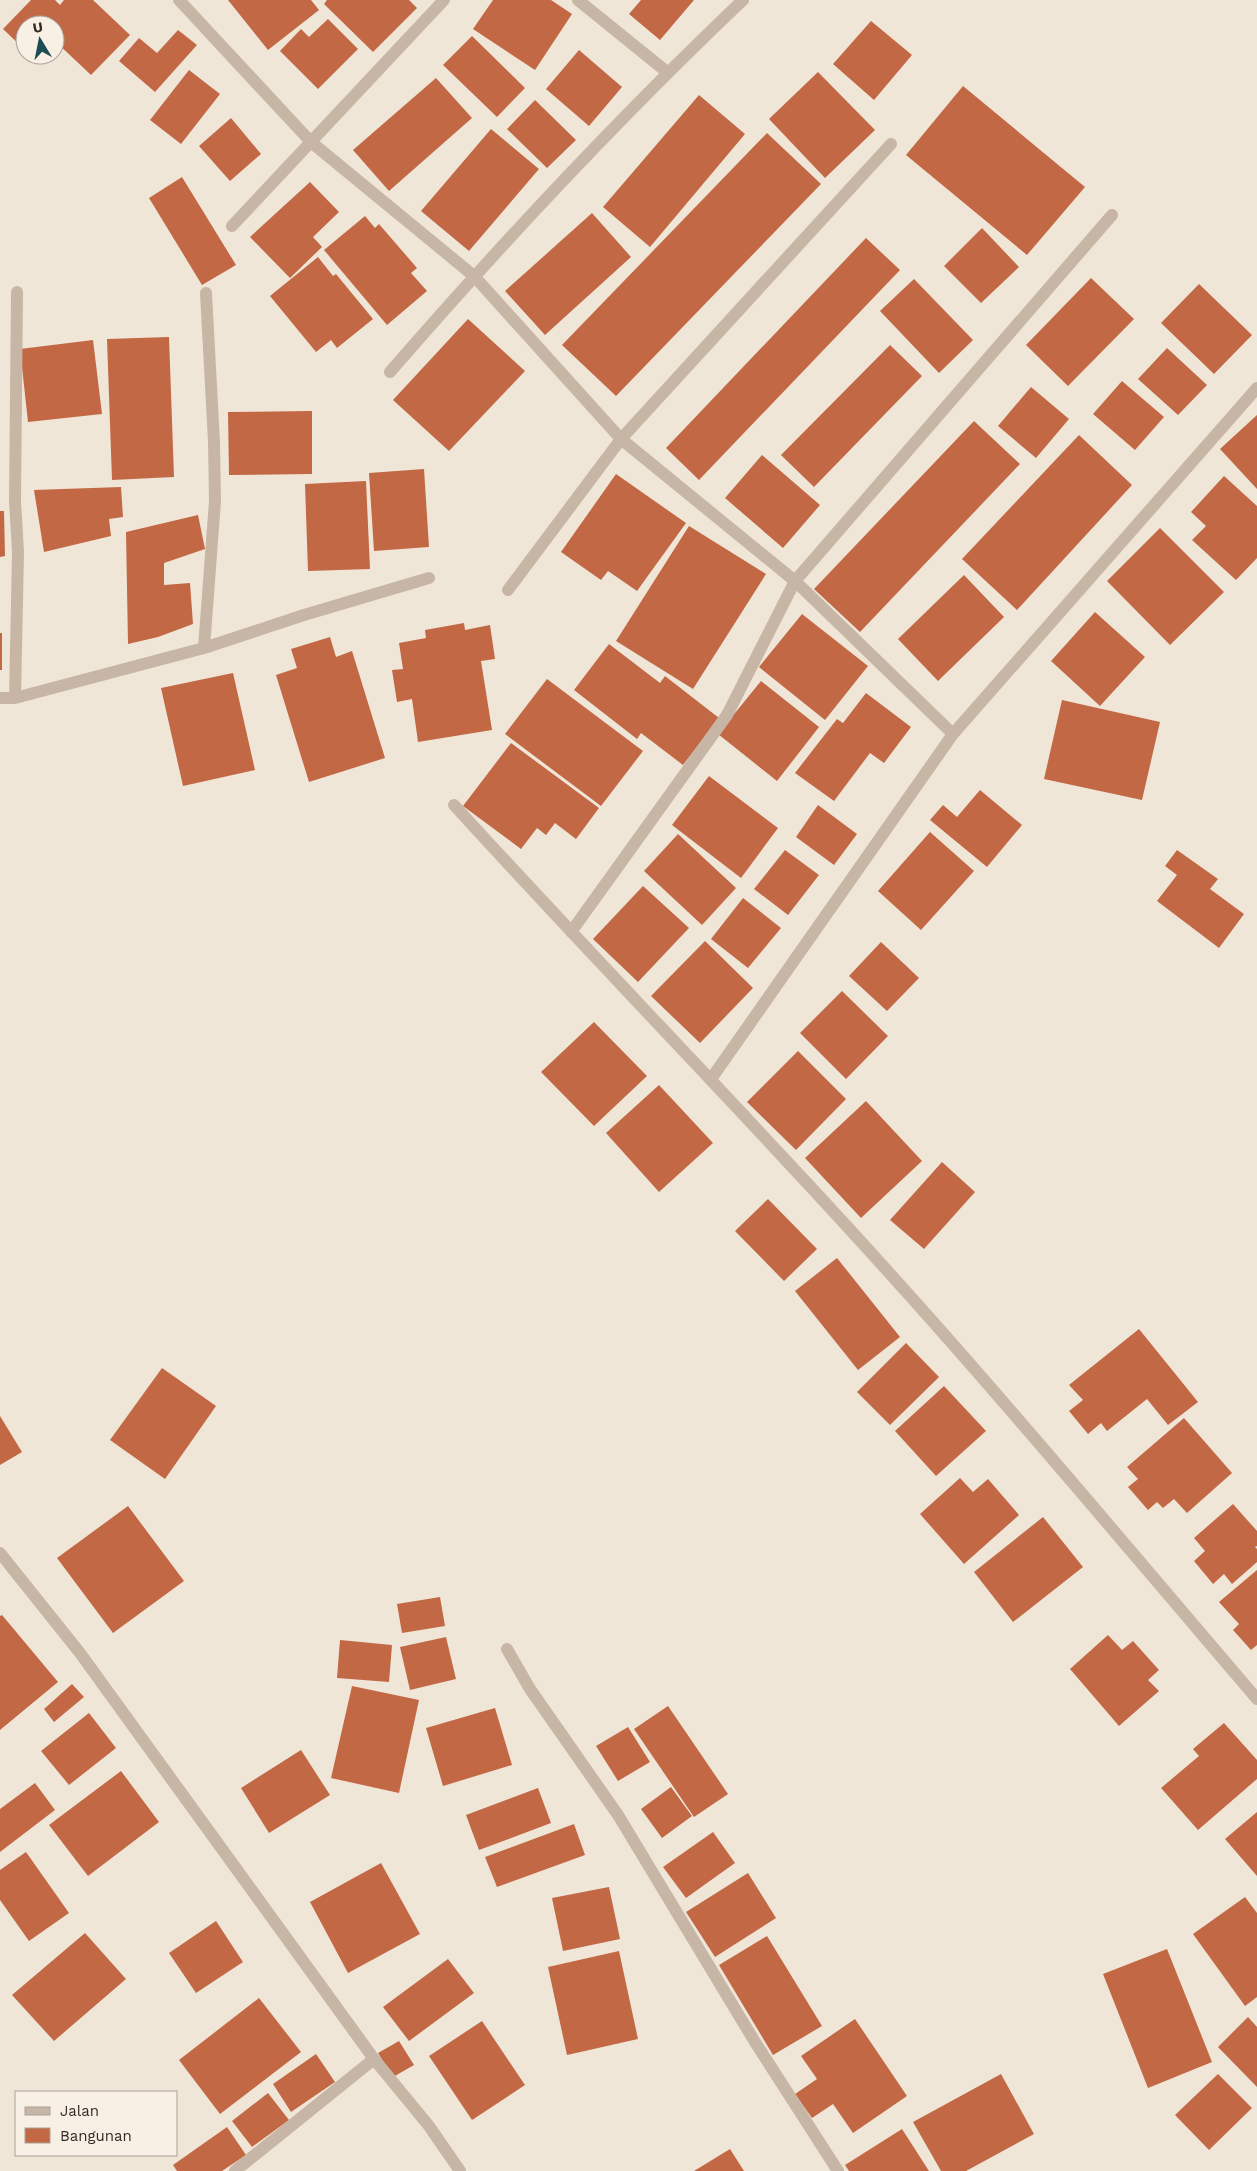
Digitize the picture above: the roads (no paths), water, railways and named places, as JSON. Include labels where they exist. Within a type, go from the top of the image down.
[{"type":"street","points":[[179,0],[311,142],[474,276],[621,439],[795,581],[954,734]]},
{"type":"street","points":[[232,226],[444,0]]},
{"type":"street","points":[[578,0],[667,72]]},
{"type":"street","points":[[390,372],[474,276],[667,72],[743,0]]},
{"type":"street","points":[[508,590],[621,439],[891,144]]},
{"type":"street","points":[[571,932],[727,715],[795,581],[1112,215]]},
{"type":"street","points":[[15,698],[18,552],[15,501],[17,292]]},
{"type":"street","points":[[204,648],[215,501],[214,442],[206,293]]},
{"type":"street","points":[[711,1079],[954,734],[1257,388]]},
{"type":"street","points":[[0,698],[15,698],[204,648],[304,615],[429,578]]},
{"type":"street","points":[[454,805],[571,932],[711,1079],[950,1340],[1257,1699]]},
{"type":"street","points":[[0,1553],[80,1653],[374,2059],[429,2126],[460,2171]]},
{"type":"street","points":[[507,1649],[530,1689],[618,1815],[755,2042],[838,2171]]},
{"type":"street","points":[[235,2171],[374,2059]]}]
